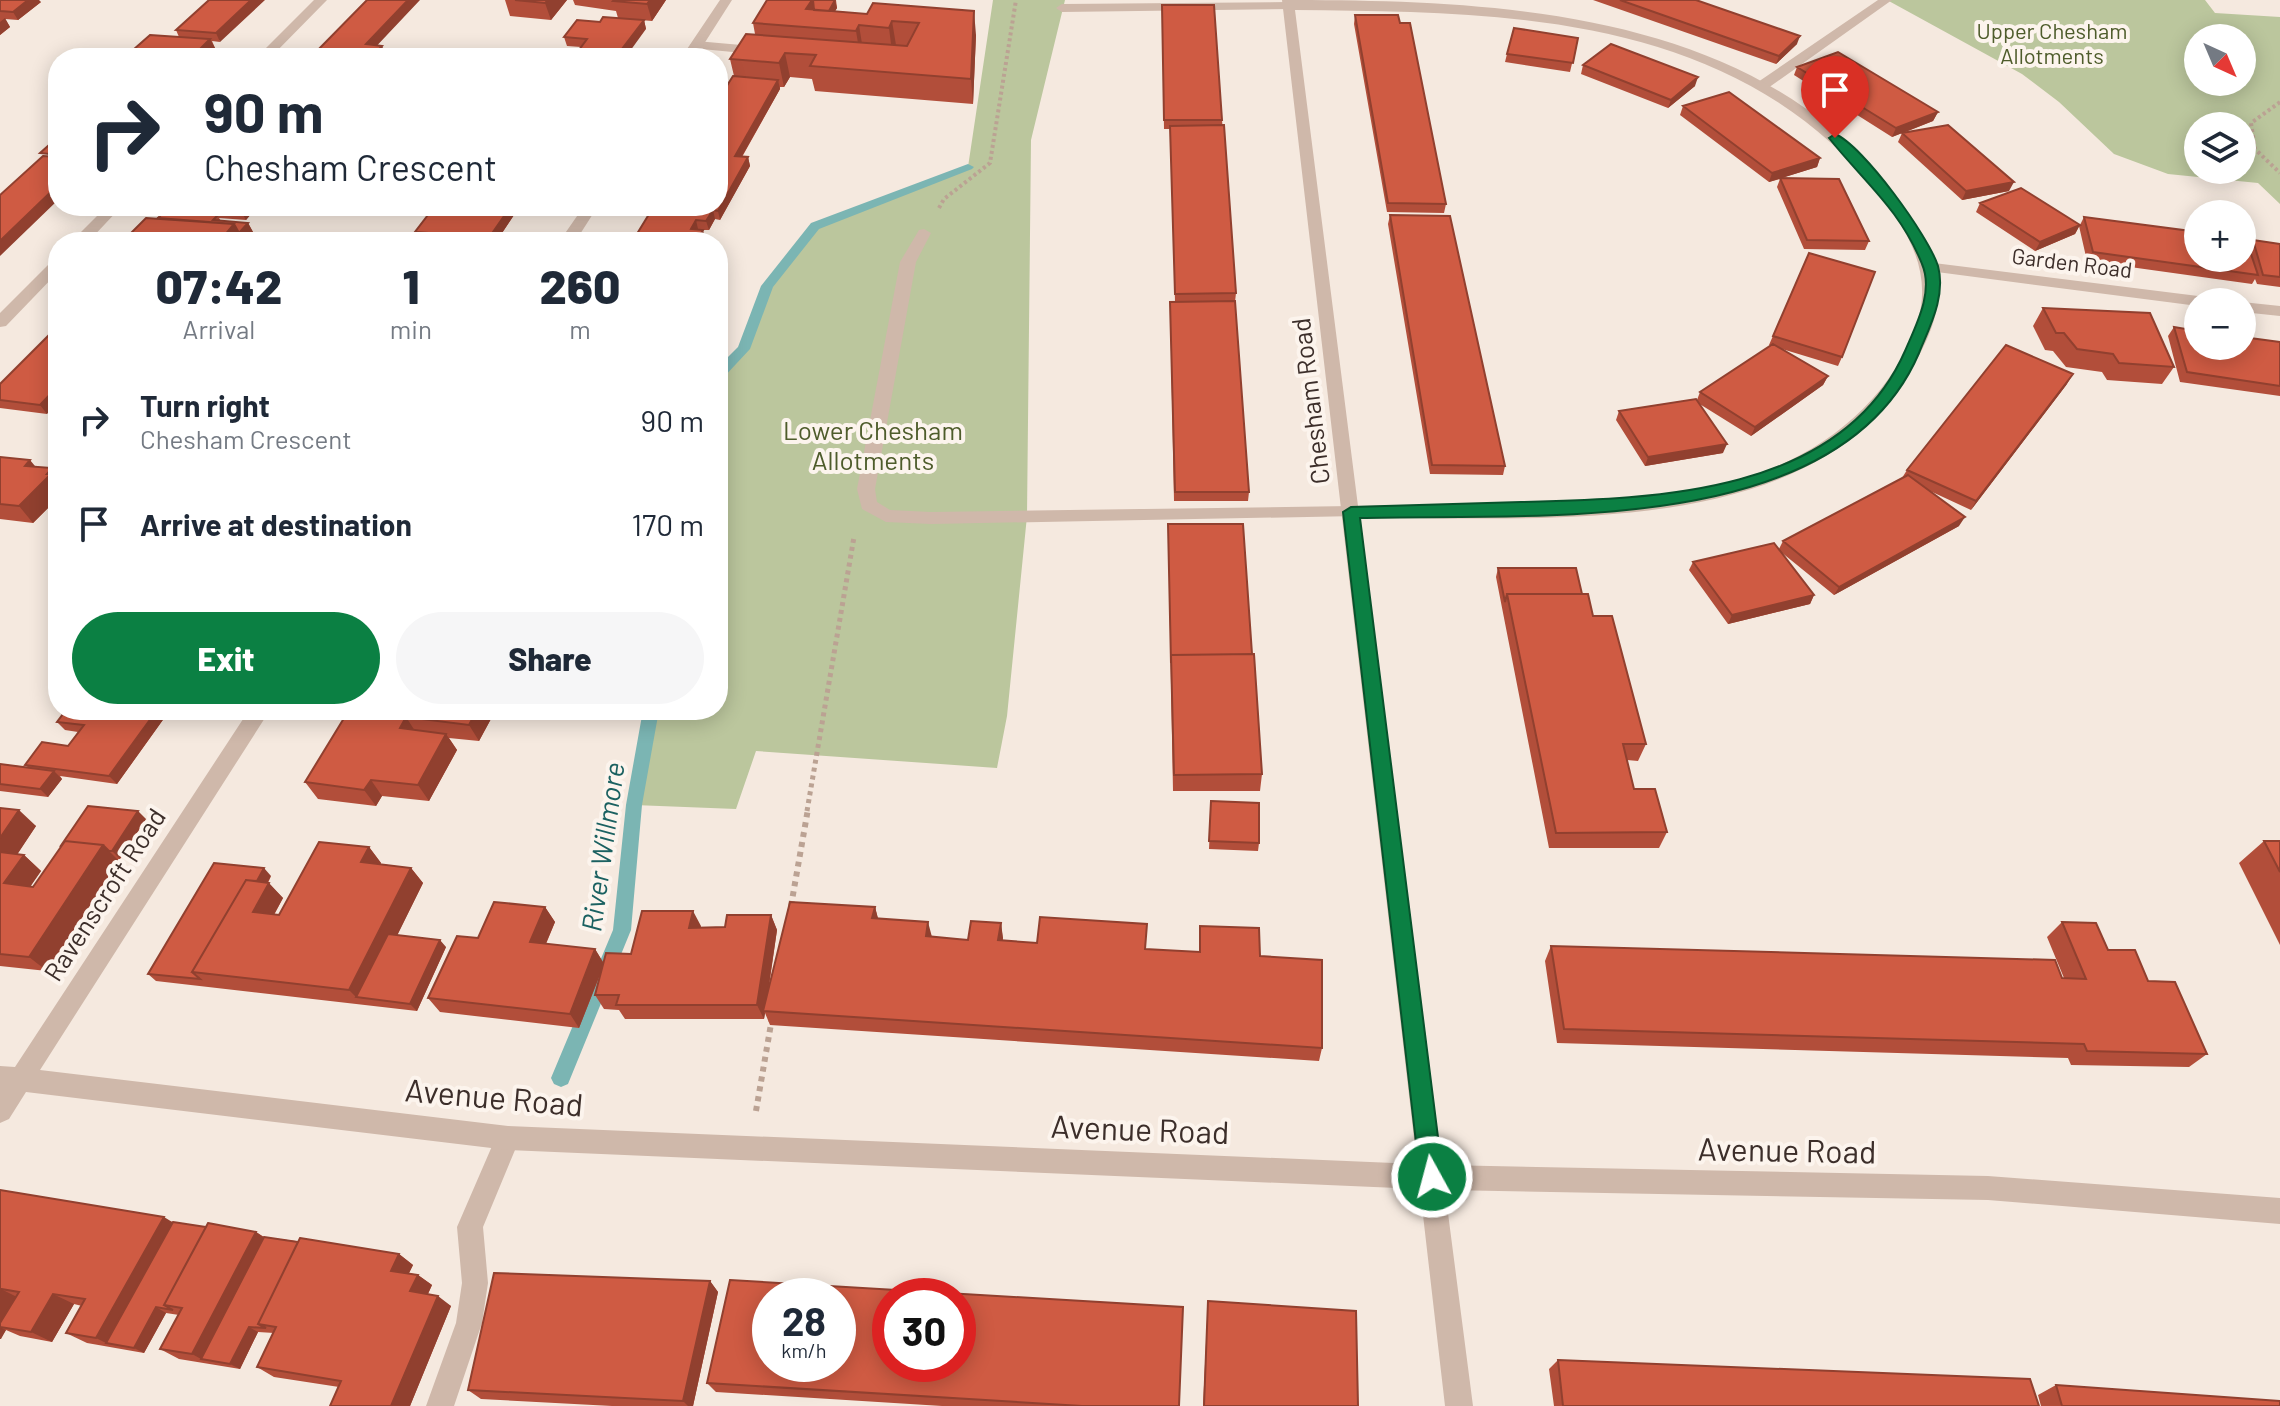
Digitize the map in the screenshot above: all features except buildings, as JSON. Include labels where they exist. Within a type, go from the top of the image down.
[{"type":"street","points":[[273,48],[321,0]]},
{"type":"street","points":[[694,48],[726,0]]},
{"type":"street","points":[[1763,85],[1886,0]]},
{"type":"street","points":[[924,233],[908,262],[866,489],[868,505],[886,516],[1351,512],[1605,506],[1686,497],[1769,477],[1829,448],[1875,411],[1901,377],[1919,341],[1931,307],[1931,267],[1883,187],[1853,153],[1763,85],[1709,61],[1588,26],[1522,14],[1453,8],[1288,3],[1062,8]]},
{"type":"street","name":"Chesham Road","points":[[1288,3],[1459,1406]]},
{"type":"street","points":[[696,45],[773,52]]},
{"type":"street","points":[[89,232],[105,216]]},
{"type":"street","name":"Garden Road","points":[[1931,267],[2184,299]]},
{"type":"street","points":[[0,322],[48,273]]},
{"type":"street","points":[[2256,308],[2280,311]]},
{"type":"street","name":"Ravenscroft Road","points":[[0,1111],[9,1078],[253,720]]},
{"type":"street","name":"Avenue Road","points":[[9,1078],[508,1138],[1432,1177],[1988,1188],[2280,1211]]},
{"type":"street","points":[[440,1406],[469,1323],[475,1283],[470,1227],[508,1138]]},
{"type":"path","points":[[924,233],[944,199],[990,163],[1016,0]]},
{"type":"path","points":[[2280,102],[2251,123],[2255,149],[2273,168],[2280,170]]},
{"type":"path","points":[[789,916],[854,538],[866,489]]},
{"type":"path","points":[[749,1148],[773,1009]]},
{"type":"green space","name":"Lower Chesham Allotments","points":[[993,0],[1065,0],[1031,140],[1027,516],[1007,716],[997,768],[756,751],[736,809],[634,805],[649,720],[728,720],[728,365],[744,349],[767,286],[815,226],[968,167]]},
{"type":"green space","name":"Upper Chesham Allotments","points":[[1887,0],[2205,0],[2215,13],[2280,17],[2280,204],[2256,183],[2256,112],[2184,112],[2184,176],[2168,174],[2114,154],[2059,102],[2022,74]]},
{"type":"waterway","name":"River Willmore","points":[[728,365],[744,349],[767,286],[815,226],[968,167]]},
{"type":"waterway","name":"River Willmore","points":[[561,1078],[622,930],[634,805],[649,720]]},
{"type":"route","points":[[1432,1177],[1351,512],[1605,506],[1686,497],[1769,477],[1829,448],[1875,411],[1901,377],[1931,307],[1931,267],[1909,227],[1883,187],[1835,138]]}]
